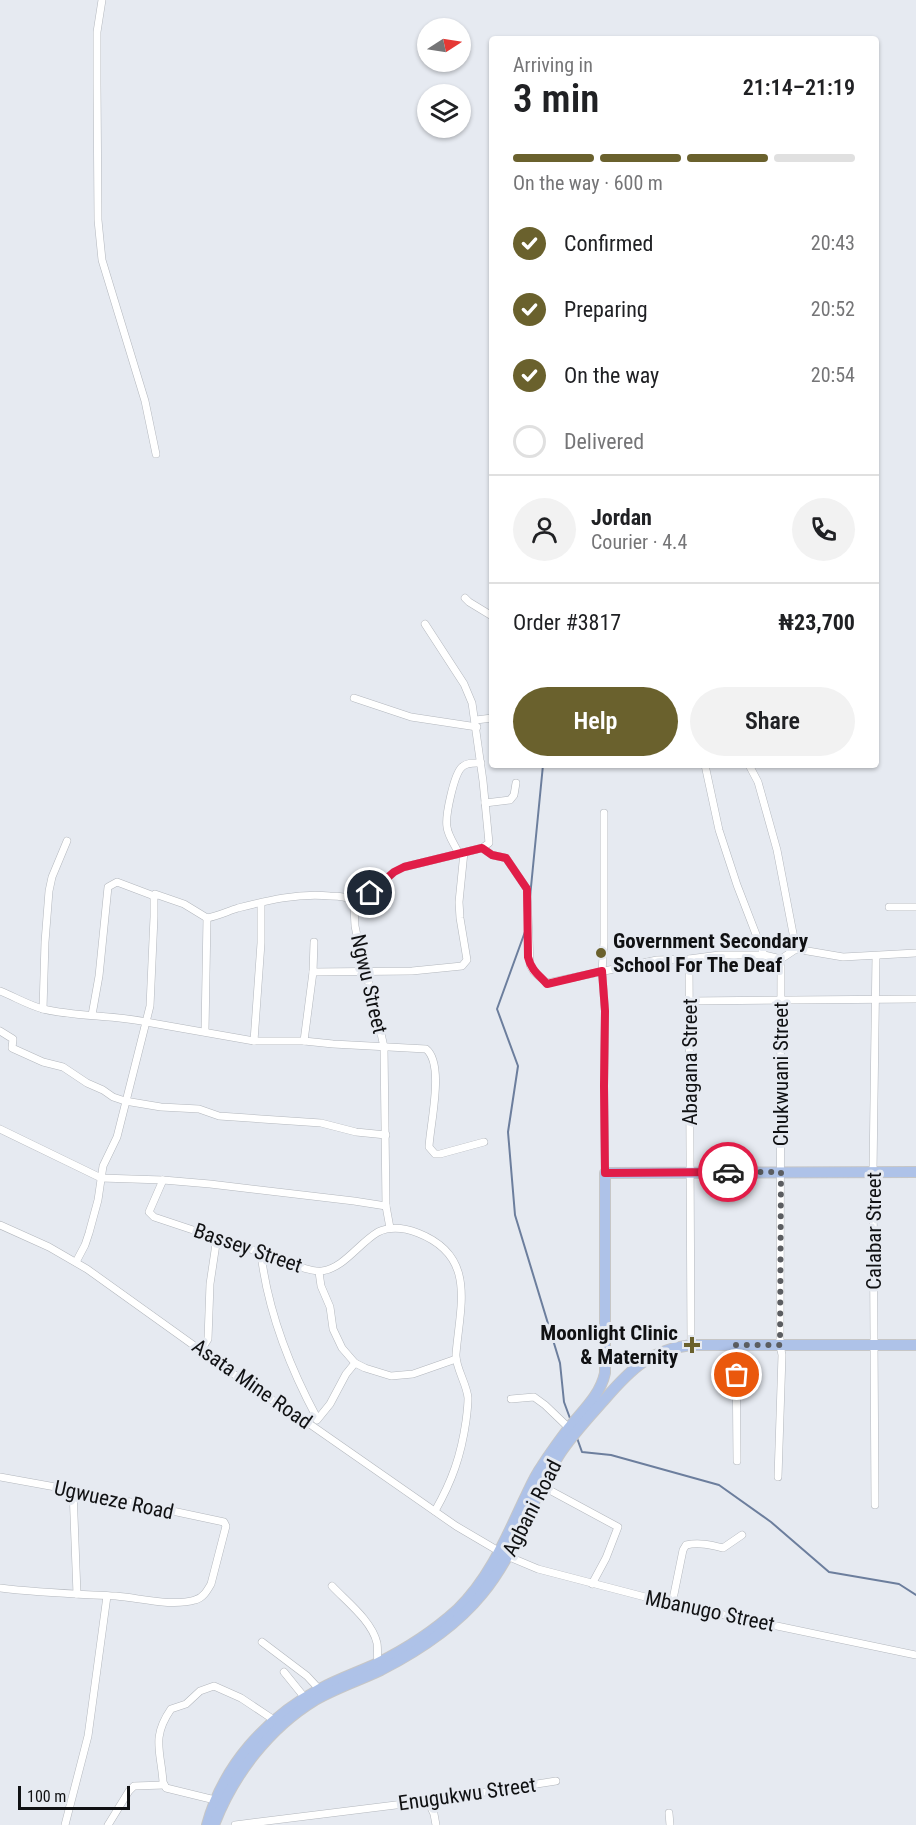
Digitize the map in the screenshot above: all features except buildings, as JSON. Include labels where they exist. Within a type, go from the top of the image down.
[{"type":"main road","points":[[618,1384],[606,1373],[605,1173],[916,1172]]},
{"type":"main road","name":"Agbani Road","points":[[214,1825],[228,1792],[256,1752],[279,1727],[315,1701],[412,1653],[442,1632],[482,1595],[573,1428],[633,1368],[652,1356],[674,1347],[690,1345],[916,1345]]},
{"type":"main road","name":"Agbani Road","points":[[207,1825],[215,1800],[238,1761],[257,1736],[274,1720],[319,1689],[378,1663],[418,1640],[455,1611],[479,1584],[503,1554],[540,1468],[573,1428],[598,1392],[606,1373]]},
{"type":"street","points":[[102,0],[97,32],[97,107],[98,220],[102,260],[145,401],[156,454]]},
{"type":"street","points":[[465,598],[489,614]]},
{"type":"street","points":[[92,1015],[99,976],[108,886],[117,882],[184,904],[207,918],[291,896],[344,897],[357,901],[394,872],[404,867],[482,848],[489,843],[472,703],[464,684],[425,624]]},
{"type":"street","points":[[354,698],[411,717],[476,723],[489,719]]},
{"type":"street","points":[[313,972],[412,971],[462,966],[465,963],[467,960],[459,902],[462,853],[447,830],[447,821],[454,782],[460,769],[464,765],[481,763]]},
{"type":"street","points":[[706,768],[722,839],[764,955]]},
{"type":"street","points":[[751,768],[758,782],[777,850],[796,949]]},
{"type":"street","points":[[485,803],[510,801],[514,795],[516,783]]},
{"type":"street","points":[[604,813],[602,971],[605,1011],[605,1173]]},
{"type":"street","points":[[43,1009],[49,891],[52,876],[67,841]]},
{"type":"street","points":[[482,848],[492,855],[506,858],[527,889],[530,965],[547,984],[657,960],[719,955],[764,955],[781,959],[796,949],[843,957],[916,953]]},
{"type":"street","points":[[76,1262],[89,1233],[98,1200],[103,1166],[117,1137],[150,1006],[154,896]]},
{"type":"street","name":"Ngwu Street","points":[[357,901],[354,907],[355,926],[384,1047],[386,1206],[390,1228]]},
{"type":"street","points":[[254,1041],[261,943],[261,904]]},
{"type":"street","points":[[889,908],[916,907]]},
{"type":"street","points":[[205,1031],[207,918]]},
{"type":"street","points":[[304,1041],[313,972],[314,942]]},
{"type":"street","name":"Calabar Street","points":[[875,1505],[873,1172],[876,956]]},
{"type":"street","name":"Abagana Street","points":[[689,959],[690,1345]]},
{"type":"street","name":"Chukwuani Street","points":[[778,1477],[782,1355],[780,1345],[781,959]]},
{"type":"street","points":[[0,991],[43,1009],[124,1018],[254,1041],[304,1041],[426,1048],[431,1053],[436,1084],[429,1135],[429,1147],[432,1152],[440,1154],[484,1142]]},
{"type":"street","points":[[690,1001],[916,999]]},
{"type":"street","points":[[0,1030],[13,1039],[12,1048],[43,1062],[63,1067],[87,1083],[125,1101],[161,1107],[199,1109],[219,1116],[321,1123],[356,1132],[386,1135]]},
{"type":"street","points":[[0,1129],[101,1178],[163,1180],[386,1206]]},
{"type":"street","name":"Bassey Street","points":[[163,1180],[149,1212],[154,1217],[319,1272],[335,1266],[376,1234],[390,1228]]},
{"type":"street","name":"Asata Mine Road","points":[[0,1225],[76,1262],[249,1385],[315,1427],[435,1511],[503,1554]]},
{"type":"street","points":[[390,1228],[411,1231],[437,1242],[451,1256],[462,1283],[463,1301],[456,1359],[468,1398],[463,1438],[453,1476],[435,1511]]},
{"type":"street","points":[[201,1350],[208,1339],[210,1284],[217,1238]]},
{"type":"street","points":[[261,1254],[270,1306],[285,1352],[317,1418]]},
{"type":"street","points":[[319,1272],[321,1286],[330,1307],[333,1329],[342,1348],[356,1363],[391,1376],[413,1374],[456,1359]]},
{"type":"street","points":[[736,1345],[736,1461]]},
{"type":"street","points":[[315,1427],[317,1418],[330,1404],[346,1374],[356,1363]]},
{"type":"street","points":[[511,1399],[534,1397],[573,1428]]},
{"type":"street","name":"Ugwueze Road","points":[[0,1477],[224,1522],[226,1526],[211,1584],[201,1597],[186,1602],[173,1602],[107,1596]]},
{"type":"street","points":[[542,1486],[618,1527],[606,1558],[592,1584]]},
{"type":"street","points":[[73,1490],[77,1594]]},
{"type":"street","points":[[672,1604],[686,1545],[694,1543],[723,1548],[742,1535]]},
{"type":"street","name":"Mbanugo Street","points":[[503,1554],[538,1569],[672,1604],[916,1655]]},
{"type":"street","points":[[332,1586],[364,1619],[373,1634],[377,1643],[378,1663]]},
{"type":"street","points":[[0,1588],[107,1596],[88,1736],[65,1825]]},
{"type":"street","points":[[262,1642],[307,1676],[319,1689]]},
{"type":"street","points":[[284,1672],[304,1698]]},
{"type":"street","points":[[164,1785],[158,1742],[163,1721],[171,1709],[186,1704],[200,1691],[214,1686],[241,1698],[274,1720]]},
{"type":"street","name":"Enugukwu Street","points":[[235,1825],[428,1801],[556,1780]]},
{"type":"street","points":[[108,1825],[134,1786],[164,1785],[166,1788],[215,1800]]},
{"type":"street","points":[[428,1801],[436,1825]]},
{"type":"street","points":[[669,1813],[670,1825]]},
{"type":"waterway","points":[[530,897],[543,768]]},
{"type":"waterway","points":[[526,929],[497,1009],[518,1066],[508,1132],[515,1215],[560,1363],[564,1402],[571,1421]]},
{"type":"waterway","points":[[577,1438],[582,1452],[611,1455],[719,1485],[771,1522],[829,1572],[899,1584],[916,1595]]},
{"type":"way so far","points":[[728,1172],[781,1172],[780,1345],[736,1345],[737,1375]]},
{"type":"place","name":"Government Secondary School For The Deaf","points":[[601,953]]},
{"type":"place","name":"Moonlight Clinic & Maternity","points":[[692,1345]]},
{"type":"route","points":[[370,893],[394,872],[425,861],[482,848],[492,855],[506,858],[527,889],[528,957],[534,972],[547,984],[602,971],[605,1011],[605,1173],[728,1172]]}]
